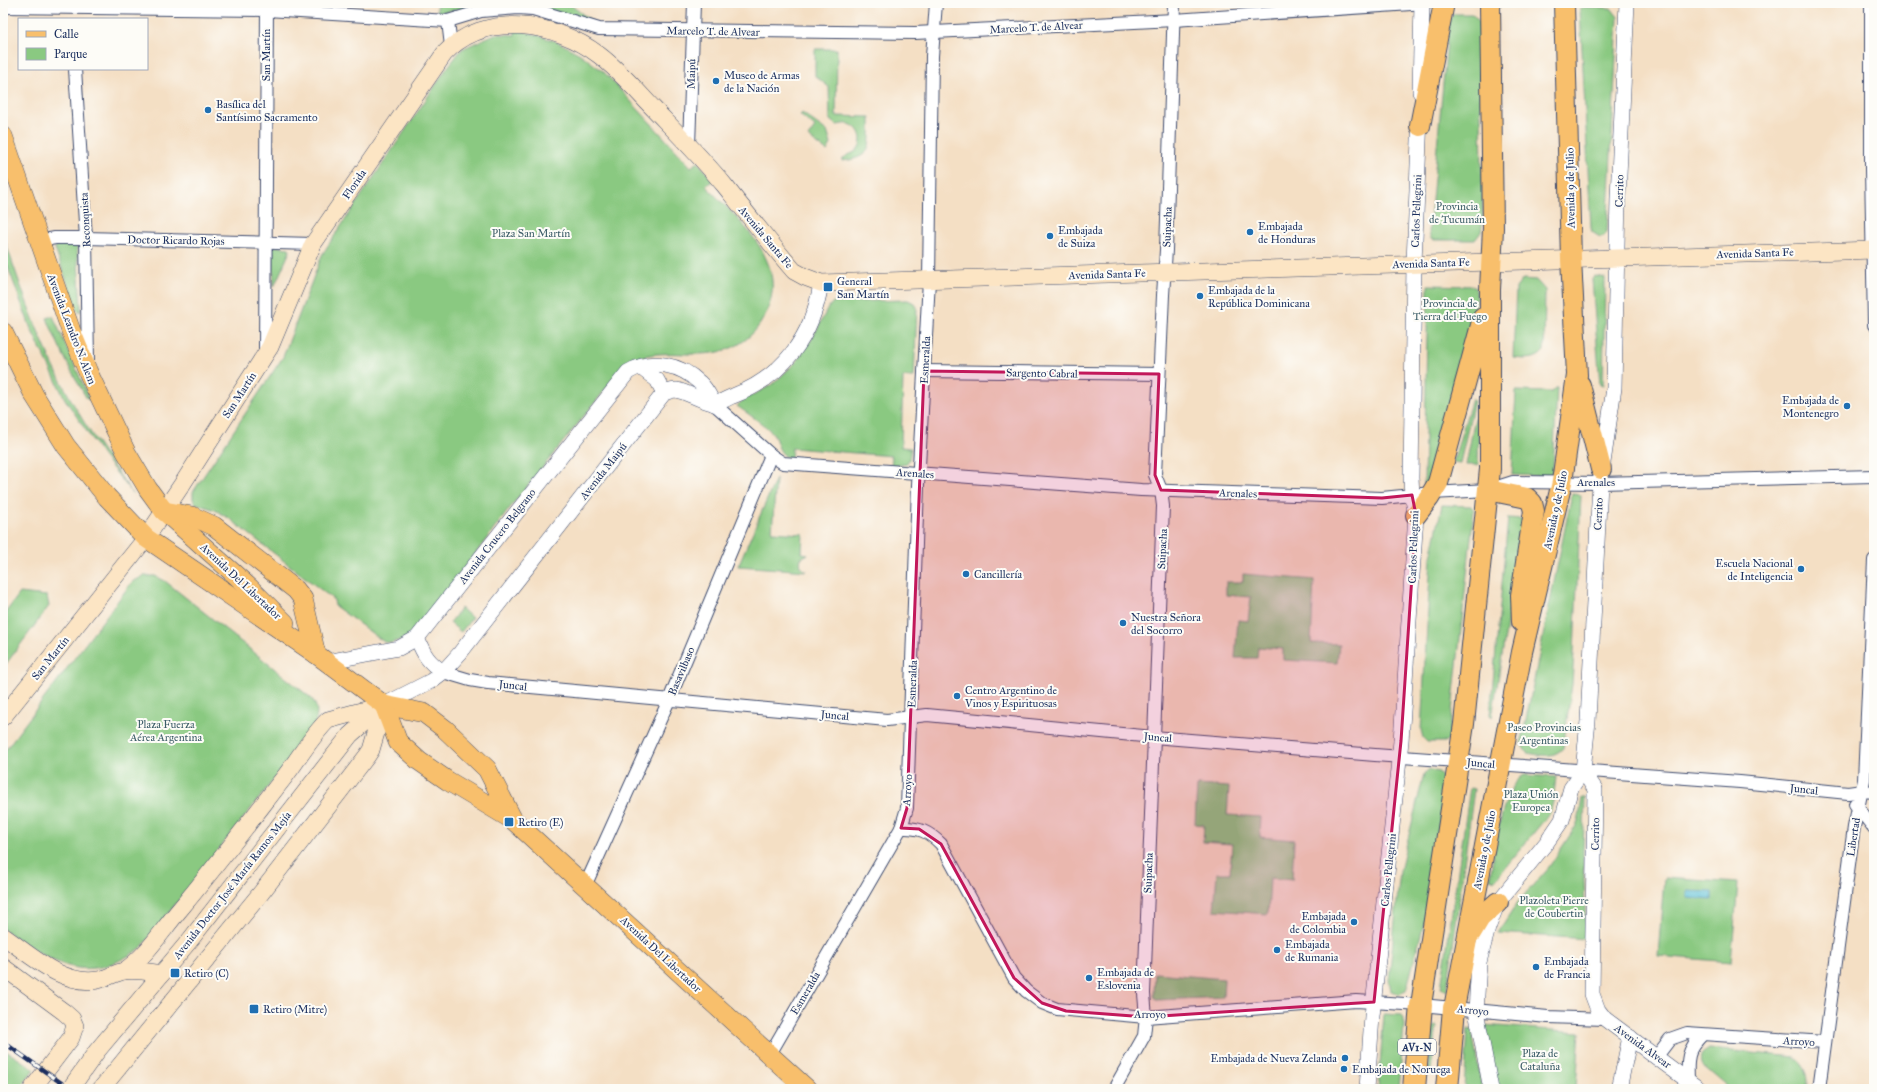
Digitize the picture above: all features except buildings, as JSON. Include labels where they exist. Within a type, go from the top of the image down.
[{"type":"highway","points":[[1420,126],[1444,3]]},
{"type":"highway","points":[[1421,1005],[1459,761],[1490,469],[1490,290],[1492,261],[1490,3]]},
{"type":"highway","name":"Avenida 9 de Julio","points":[[1454,1008],[1522,652],[1562,482],[1577,375],[1571,259],[1564,3]]},
{"type":"highway","points":[[1416,515],[1438,483],[1490,290]]},
{"type":"highway","points":[[1577,375],[1600,476]]},
{"type":"highway","points":[[1488,490],[1527,498],[1532,503],[1534,511],[1521,595],[1522,652]]},
{"type":"highway","points":[[1467,940],[1480,918],[1498,902]]},
{"type":"highway","name":"AV1-N","points":[[1414,1089],[1421,1005]]},
{"type":"highway","name":"AV1-N","points":[[1447,1089],[1454,1008]]},
{"type":"main road","name":"Avenida Santa Fe","points":[[451,46],[457,41],[479,30],[500,26],[533,27],[563,36],[588,48],[607,61],[689,145],[794,271],[805,277],[821,282],[929,280],[1414,263],[1873,250]]},
{"type":"main road","name":"Florida","points":[[265,356],[275,337],[313,244],[399,118],[451,46]]},
{"type":"main road","name":"Avenida Leandro N. Alem","points":[[3,136],[71,331],[88,372],[126,452],[148,489],[164,511]]},
{"type":"main road","points":[[3,332],[34,395],[66,446],[122,514],[146,538]]},
{"type":"main road","name":"San Martín","points":[[3,717],[146,538],[265,356]]},
{"type":"main road","points":[[164,511],[192,516],[214,526],[296,590],[303,599],[321,658]]},
{"type":"main road","name":"Avenida Del Libertador","points":[[164,511],[250,588],[321,658]]},
{"type":"main road","name":"Avenida Del Libertador","points":[[146,538],[321,658],[384,705],[424,713],[446,729],[487,769],[513,820]]},
{"type":"main road","points":[[124,971],[143,956],[230,849],[323,724],[328,720],[384,705]]},
{"type":"main road","points":[[101,1089],[261,892],[368,756],[384,705]]},
{"type":"main road","name":"Avenida Del Libertador","points":[[384,705],[398,742],[419,761],[448,781],[513,820],[807,1089]]},
{"type":"main road","name":"Avenida Doctor José María Ramos Mejía","points":[[70,1089],[98,1051],[190,940],[350,735],[384,705]]},
{"type":"main road","points":[[3,936],[51,968],[68,977],[97,980],[124,971],[137,970],[161,974]]},
{"type":"main road","points":[[155,942],[154,961],[161,974]]},
{"type":"main road","points":[[3,967],[64,1012],[74,1024],[75,1029],[71,1038],[32,1089]]},
{"type":"street","name":"Maipú","points":[[689,145],[694,3]]},
{"type":"street","name":"Esmeralda","points":[[911,718],[918,474],[929,280],[932,56],[936,3]]},
{"type":"street","name":"Suipacha","points":[[1114,1089],[1144,1036],[1146,1017],[1144,994],[1153,737],[1164,506],[1161,490],[1155,475],[1165,272],[1174,3]]},
{"type":"street","name":"Carlos Pellegrini","points":[[1367,1089],[1374,1002],[1400,757],[1416,515],[1412,495],[1414,263],[1420,126],[1422,3]]},
{"type":"street","name":"Marcelo T. de Alvear","points":[[3,7],[71,10],[267,7],[448,21],[481,11],[518,8],[533,9],[599,29],[934,32],[1174,20],[1426,3]]},
{"type":"street","name":"Cerrito","points":[[1605,1019],[1598,1010],[1592,994],[1595,789],[1583,771],[1588,721],[1600,476],[1614,388],[1618,258],[1618,197],[1627,3]]},
{"type":"street","points":[[1871,3],[1874,325]]},
{"type":"street","name":"San Martín","points":[[265,356],[264,243],[267,7]]},
{"type":"street","points":[[448,21],[451,46]]},
{"type":"street","name":"Reconquista","points":[[75,70],[86,238],[88,372]]},
{"type":"street","name":"Doctor Ricardo Rojas","points":[[39,241],[55,238],[86,238],[313,244]]},
{"type":"street","points":[[640,367],[658,380],[664,393],[675,390],[714,404],[742,393],[768,379],[780,369],[803,337],[814,314],[821,282]]},
{"type":"street","name":"Arenales","points":[[640,367],[653,363],[667,364],[678,368],[700,383],[714,404],[771,455],[783,463],[918,474],[1161,490],[1382,498],[1432,493],[1488,490],[1513,482],[1562,482],[1600,476],[1874,476]]},
{"type":"street","name":"Avenida Crucero Belgrano","points":[[321,658],[399,648],[417,638],[623,376],[633,368],[640,367]]},
{"type":"street","name":"Sargento Cabral","points":[[924,371],[1159,374]]},
{"type":"street","name":"Avenida Maipú","points":[[384,705],[431,681],[444,672],[664,393]]},
{"type":"street","name":"Basavilbaso","points":[[585,886],[669,700],[771,455]]},
{"type":"street","name":"Libertad","points":[[1819,1089],[1824,1042],[1853,835],[1858,809],[1868,792],[1874,560]]},
{"type":"street","points":[[417,638],[424,655],[432,664],[444,672]]},
{"type":"street","name":"Juncal","points":[[444,672],[465,679],[488,683],[888,720],[927,715],[1153,737],[1501,765],[1740,782],[1848,793],[1868,792]]},
{"type":"street","name":"Arroyo","points":[[911,718],[907,808],[901,828],[919,828],[932,835],[941,844],[1014,978],[1026,991],[1042,1003],[1066,1011],[1129,1014],[1146,1017],[1356,1001],[1421,1005],[1548,1017],[1605,1019]]},
{"type":"street","points":[[1491,1089],[1476,1010],[1479,962],[1488,928],[1498,902],[1550,838],[1562,820],[1571,788],[1583,771]]},
{"type":"street","points":[[1848,793],[1858,809],[1874,828]]},
{"type":"street","name":"Esmeralda","points":[[770,1054],[901,828]]},
{"type":"street","name":"Avenida Alvear","points":[[1605,1019],[1693,1084]]},
{"type":"street","name":"Arroyo","points":[[1656,1056],[1665,1043],[1674,1036],[1687,1033],[1824,1042]]},
{"type":"street","points":[[1693,1084],[1687,1067],[1689,1054],[1691,1047],[1702,1035]]},
{"type":"street","points":[[1619,1089],[1630,1037]]},
{"type":"highlighted area","points":[[924,371],[1159,374],[1155,475],[1161,490],[1382,498],[1412,495],[1416,515],[1401,741],[1374,1002],[1146,1017],[1066,1011],[1042,1003],[1014,978],[941,844],[919,829],[901,828],[907,808]]},
{"type":"green space","points":[[437,3],[491,3],[437,13]]},
{"type":"green space","points":[[518,3],[568,3],[593,22]]},
{"type":"green space","points":[[1584,7],[1611,8],[1618,17],[1607,232],[1604,236],[1600,237],[1592,232],[1591,228],[1580,10]]},
{"type":"green space","name":"Provincia de Tucumán","points":[[1454,14],[1472,14],[1479,21],[1483,219],[1481,232],[1475,240],[1435,240],[1431,239],[1429,232],[1449,20]]},
{"type":"green space","name":"Plaza San Martín","points":[[515,28],[558,42],[580,54],[604,72],[691,167],[698,162],[713,180],[706,186],[749,231],[769,265],[772,284],[770,303],[756,330],[739,344],[726,350],[701,354],[657,354],[636,359],[626,364],[513,504],[414,635],[391,643],[384,642],[335,606],[334,600],[230,519],[215,510],[195,503],[193,499],[193,492],[283,357],[322,255],[447,68],[462,49],[495,34],[515,35]]},
{"type":"green space","points":[[815,49],[837,49],[836,116],[870,117],[870,142],[865,153],[860,157],[842,161],[845,157],[857,150],[861,143],[861,139],[858,131],[853,126],[849,124],[836,125],[830,120],[829,87],[815,76]]},
{"type":"green space","points":[[802,113],[827,131],[831,144],[827,151],[808,137],[815,127],[800,115]]},
{"type":"green space","points":[[3,235],[33,318],[60,378],[92,435],[133,494],[103,456],[65,399],[31,329],[3,254]]},
{"type":"green space","points":[[59,244],[73,244],[77,247],[80,312],[77,310],[55,249]]},
{"type":"green space","points":[[272,246],[289,248],[290,251],[274,287]]},
{"type":"green space","points":[[1595,276],[1605,278],[1603,386],[1600,385],[1592,279]]},
{"type":"green space","name":"Provincia de Tierra del Fuego","points":[[1523,279],[1536,280],[1545,290],[1544,351],[1534,358],[1526,359],[1513,358],[1516,288]]},
{"type":"green space","name":"Provincia de Tierra del Fuego","points":[[1428,285],[1475,286],[1477,297],[1429,482],[1424,484]]},
{"type":"green space","points":[[908,300],[914,303],[917,307],[914,377],[903,377],[901,447],[911,448],[909,460],[906,464],[891,467],[892,456],[792,448],[791,459],[781,452],[772,432],[737,406],[743,400],[772,385],[796,362],[812,339],[828,308],[833,302]]},
{"type":"green space","points":[[53,316],[89,400],[87,399],[71,369],[51,328],[47,318]]},
{"type":"green space","points":[[1557,387],[1553,472],[1547,476],[1512,475],[1516,391],[1552,392]]},
{"type":"green space","points":[[1479,397],[1478,465],[1466,465]]},
{"type":"green space","points":[[1472,399],[1474,401],[1460,463],[1453,462]]},
{"type":"green space","points":[[776,479],[772,532],[803,534],[802,553],[808,554],[801,558],[800,564],[803,569],[807,571],[738,566]]},
{"type":"green space","name":"Paseo Provincias Argentinas","points":[[1572,494],[1581,495],[1572,684],[1563,748],[1555,754],[1537,755],[1527,753],[1521,744]]},
{"type":"green space","points":[[1442,505],[1471,506],[1474,510],[1449,738],[1445,742],[1427,742],[1423,738],[1421,730],[1431,557]]},
{"type":"green space","points":[[1508,518],[1524,519],[1492,717],[1490,715]]},
{"type":"green space","points":[[1243,574],[1314,580],[1311,643],[1339,644],[1337,663],[1283,660],[1283,649],[1258,647],[1257,658],[1235,658],[1238,620],[1248,621],[1251,597],[1226,595],[1226,582],[1243,582]]},
{"type":"green space","name":"Plaza Fuerza Aérea Argentina","points":[[144,576],[155,576],[165,581],[311,698],[316,706],[317,713],[313,730],[141,948],[120,960],[102,967],[85,969],[69,966],[54,960],[38,952],[3,929],[3,753],[132,582]]},
{"type":"green space","points":[[20,593],[47,596],[49,606],[3,668],[3,616]]},
{"type":"green space","points":[[461,608],[472,618],[461,632],[450,623]]},
{"type":"green space","points":[[1430,770],[1439,772],[1444,779],[1445,786],[1425,919],[1406,991],[1399,994],[1391,991],[1389,980],[1400,871],[1424,774]]},
{"type":"green space","name":"Plaza Unión Europea","points":[[1524,775],[1556,777],[1550,813],[1495,880],[1490,878],[1496,838],[1504,807],[1516,782]]},
{"type":"green space","points":[[1197,785],[1229,787],[1227,815],[1261,817],[1260,837],[1294,840],[1292,880],[1270,878],[1268,914],[1214,910],[1217,873],[1230,873],[1232,844],[1203,842],[1204,825],[1195,824]]},
{"type":"green space","points":[[1470,788],[1474,789],[1447,990],[1441,988]]},
{"type":"green space","name":"Plazoleta Pierre de Coubertin","points":[[1582,798],[1585,798],[1583,851],[1586,939],[1498,933],[1518,902],[1549,867],[1576,826],[1579,818]]},
{"type":"green space","points":[[1664,878],[1738,883],[1731,962],[1658,956]]},
{"type":"green space","points":[[1155,973],[1224,979],[1223,997],[1157,1000],[1154,996]]},
{"type":"green space","points":[[1384,1014],[1402,1015],[1404,1025],[1399,1089],[1378,1089]]},
{"type":"green space","name":"Plaza de Cataluña","points":[[1483,1025],[1580,1032],[1576,1086],[1565,1085],[1565,1089],[1496,1089]]},
{"type":"green space","points":[[1432,1026],[1437,1026],[1431,1070],[1428,1069]]},
{"type":"green space","points":[[1468,1029],[1472,1030],[1482,1089],[1464,1089]]},
{"type":"green space","points":[[3,1049],[34,1069],[19,1089],[3,1089]]},
{"type":"green space","points":[[1709,1049],[1795,1057],[1799,1060],[1806,1071],[1808,1080],[1807,1089],[1730,1089],[1702,1065],[1700,1060],[1701,1055]]},
{"type":"water","points":[[1687,891],[1712,892],[1712,900],[1687,898]]},
{"type":"railway","points":[[3,1042],[70,1089]]},
{"type":"place","name":"Museo de Armas de la Nación","points":[[716,81]]},
{"type":"place","name":"Basílica del Santísimo Sacramento","points":[[208,110]]},
{"type":"place","name":"Embajada de Honduras","points":[[1250,232]]},
{"type":"place","name":"Embajada de Suiza","points":[[1050,236]]},
{"type":"place","name":"General San Martín","points":[[828,287]]},
{"type":"place","name":"Embajada de la República Dominicana","points":[[1200,296]]},
{"type":"place","name":"Embajada de Montenegro","points":[[1847,406]]},
{"type":"place","name":"Escuela Nacional de Inteligencia","points":[[1801,569]]},
{"type":"place","name":"Cancillería","points":[[966,574]]},
{"type":"place","name":"Nuestra Señora del Socorro","points":[[1123,623]]},
{"type":"place","name":"Centro Argentino de Vinos y Espirituosas","points":[[957,696]]},
{"type":"place","name":"Retiro (E)","points":[[509,822]]},
{"type":"place","name":"Embajada de Colombia","points":[[1354,922]]},
{"type":"place","name":"Embajada de Rumania","points":[[1277,950]]},
{"type":"place","name":"Embajada de Francia","points":[[1536,967]]},
{"type":"place","name":"Retiro (C)","points":[[175,973]]},
{"type":"place","name":"Embajada de Eslovenia","points":[[1089,978]]},
{"type":"place","name":"Retiro (Mitre)","points":[[254,1009]]},
{"type":"place","name":"Embajada de Nueva Zelanda","points":[[1345,1058]]},
{"type":"place","name":"Embajada de Noruega","points":[[1344,1069]]}]
